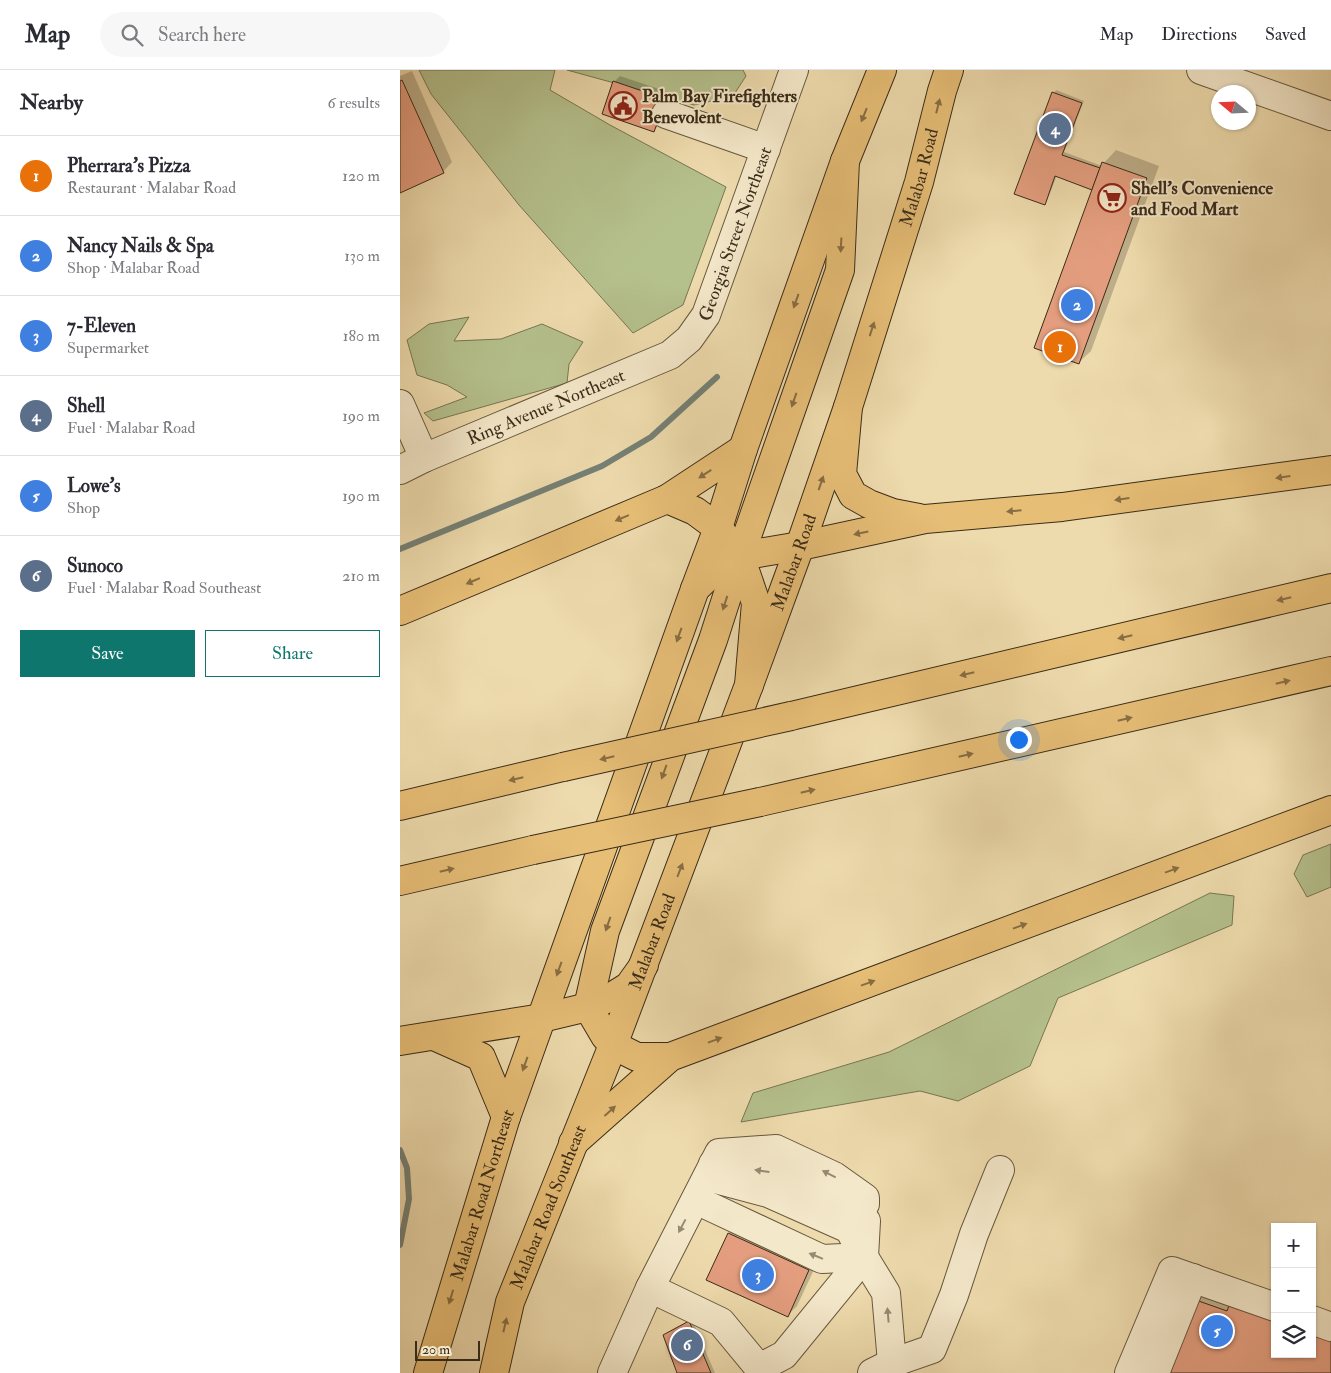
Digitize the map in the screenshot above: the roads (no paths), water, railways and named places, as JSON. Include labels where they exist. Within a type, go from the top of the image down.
[{"type":"main road","points":[[542,1018],[718,528],[743,449],[845,161],[882,70]]},
{"type":"main road","name":"Malabar Road","points":[[613,1045],[750,685],[848,407],[919,182],[949,70]]},
{"type":"main road","points":[[845,161],[840,270],[740,556],[713,640],[605,932],[588,1007],[605,1036],[613,1045],[637,1057],[670,1057],[1331,810]]},
{"type":"main road","points":[[848,407],[842,474],[853,495],[869,504],[893,513],[925,519]]},
{"type":"main road","points":[[400,611],[667,499],[743,449]]},
{"type":"main road","points":[[695,589],[724,561],[740,556],[800,546],[925,519],[1062,507],[1331,470]]},
{"type":"main road","points":[[667,499],[695,511],[718,528],[740,556],[756,603],[750,685]]},
{"type":"main road","points":[[400,806],[791,716],[1331,588]]},
{"type":"main road","points":[[400,881],[533,850],[760,802],[1331,671]]},
{"type":"main road","points":[[400,1041],[542,1018],[588,1007],[613,996],[629,986],[644,965]]},
{"type":"main road","name":"Malabar Road Northeast","points":[[432,1370],[470,1234],[506,1117],[542,1018]]},
{"type":"main road","points":[[434,1036],[481,1057],[506,1117]]},
{"type":"main road","name":"Malabar Road Southeast","points":[[494,1373],[510,1302],[613,1045]]},
{"type":"main road","points":[[573,1143],[670,1057]]},
{"type":"street","name":"Georgia Street Northeast","points":[[689,339],[706,315],[794,70]]},
{"type":"street","points":[[1201,70],[1331,116]]},
{"type":"street","points":[[666,114],[766,149]]},
{"type":"street","name":"Ring Avenue Northeast","points":[[412,464],[670,355],[689,339]]},
{"type":"street","points":[[400,404],[412,464]]},
{"type":"street","points":[[704,1182],[768,1193],[849,1229],[886,1293],[882,1368],[932,1349],[954,1295],[974,1234],[1000,1170]]},
{"type":"street","points":[[650,1288],[721,1322],[760,1370],[784,1356],[864,1257],[866,1220],[841,1201],[771,1172],[704,1182]]},
{"type":"street","points":[[704,1182],[822,1259],[864,1257]]},
{"type":"street","points":[[612,1373],[650,1288],[704,1182]]},
{"type":"street","points":[[1129,1373],[1172,1271],[1271,1306]]},
{"type":"street","points":[[1155,1373],[1201,1281]]},
{"type":"street","points":[[1175,1373],[1201,1281]]},
{"type":"street","points":[[1316,1321],[1331,1327]]},
{"type":"waterway","points":[[400,549],[602,466],[651,437],[717,377]]},
{"type":"waterway","points":[[400,1150],[407,1168],[409,1199],[400,1245]]},
{"type":"place","name":"Palm Bay Firefighters Benevolent","points":[[623,106]]},
{"type":"place","name":"Shell","points":[[1055,129]]},
{"type":"place","name":"Shell's Convenience and Food Mart","points":[[1112,198]]},
{"type":"place","name":"Nancy Nails & Spa","points":[[1077,305]]},
{"type":"place","name":"Pherrara's Pizza","points":[[1060,347]]},
{"type":"place","name":"7-Eleven","points":[[758,1275]]},
{"type":"place","name":"Lowe's","points":[[1217,1331]]},
{"type":"place","name":"Sunoco","points":[[687,1345]]}]
